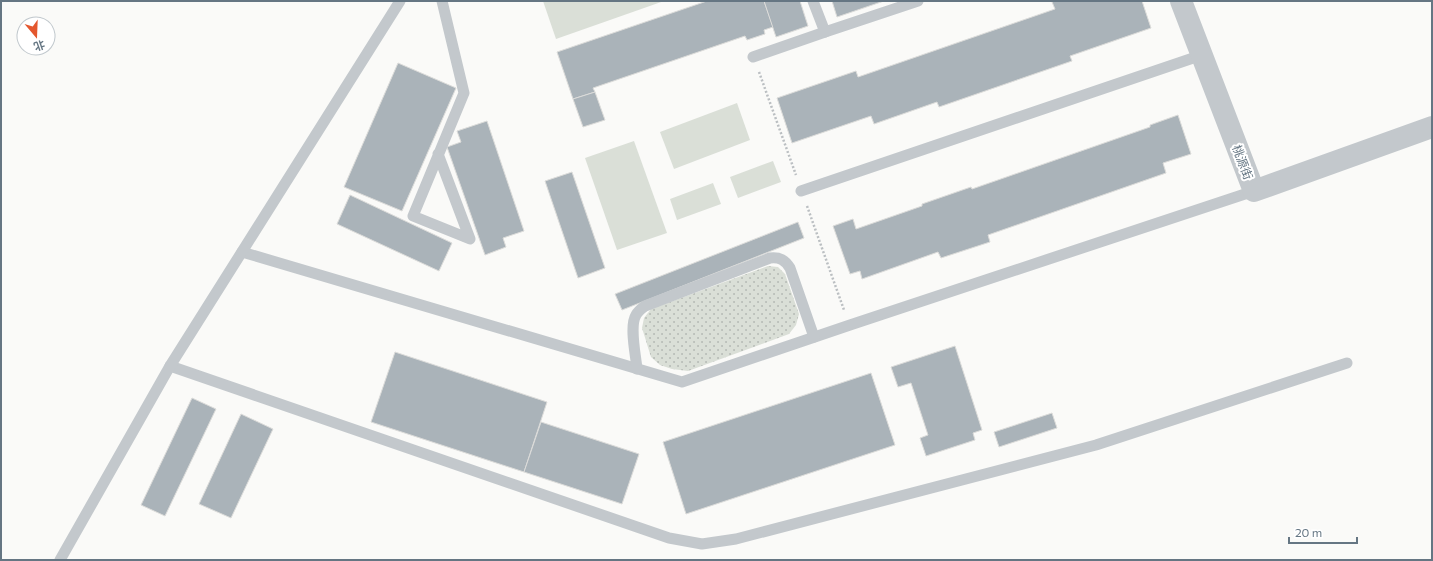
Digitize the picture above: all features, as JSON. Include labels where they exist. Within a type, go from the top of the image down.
[{"type":"street","name":"桃源街","points":[[1181,1],[1254,191],[1432,127]]},
{"type":"lane","points":[[60,560],[170,366],[400,1]]},
{"type":"lane","points":[[438,154],[470,239],[413,216],[438,154],[464,93],[442,1]]},
{"type":"lane","points":[[813,1],[824,32]]},
{"type":"lane","points":[[753,57],[918,1]]},
{"type":"lane","points":[[801,191],[1202,55]]},
{"type":"lane","points":[[242,252],[682,382],[1254,191]]},
{"type":"lane","points":[[637,369],[633,327],[636,315],[640,310],[645,306],[770,258],[777,257],[782,259],[790,268],[814,337]]},
{"type":"lane","points":[[170,366],[669,538],[702,544],[736,539],[1096,445],[1347,363]]},
{"type":"shaded area","points":[[543,1],[664,1],[556,39]]},
{"type":"shaded area","points":[[737,103],[750,140],[674,169],[660,132]]},
{"type":"shaded area","points":[[634,141],[667,233],[617,250],[585,158]]},
{"type":"shaded area","points":[[773,161],[781,182],[738,198],[730,177]]},
{"type":"shaded area","points":[[713,183],[721,204],[677,220],[670,199]]},
{"type":"shaded area","points":[[768,266],[778,267],[785,274],[799,314],[796,325],[789,334],[688,371],[672,369],[660,365],[651,357],[642,328],[644,318],[651,309]]},
{"type":"building","points":[[707,1],[764,1],[773,27],[764,30],[765,34],[747,40],[745,36],[593,88],[595,92],[573,99],[557,52]]},
{"type":"building","points":[[764,1],[800,1],[808,26],[776,37]]},
{"type":"building","points":[[832,1],[884,1],[837,17]]},
{"type":"building","points":[[1142,1],[1151,28],[1070,56],[1072,61],[939,107],[937,102],[874,124],[871,116],[792,143],[777,98],[856,71],[858,77],[1055,9],[1052,2]]},
{"type":"building","points":[[398,63],[456,88],[402,211],[344,187]]},
{"type":"building","points":[[595,92],[605,120],[583,127],[573,99]]},
{"type":"building","points":[[1178,115],[1191,154],[1163,163],[1166,173],[988,235],[990,242],[941,258],[938,252],[862,279],[860,271],[850,274],[833,226],[853,219],[856,229],[971,187],[972,189],[1150,127],[1150,125]]},
{"type":"building","points":[[487,121],[524,231],[503,238],[506,247],[485,255],[447,147],[461,142],[457,131]]},
{"type":"building","points":[[572,172],[605,268],[578,278],[545,181]]},
{"type":"building","points":[[350,195],[452,243],[439,271],[337,224]]},
{"type":"building","points":[[798,222],[804,238],[622,310],[615,294]]},
{"type":"building","points":[[955,346],[982,430],[973,433],[975,440],[926,456],[920,438],[928,435],[911,383],[898,387],[891,367]]},
{"type":"building","points":[[395,352],[547,402],[524,472],[371,422]]},
{"type":"building","points":[[871,373],[895,445],[686,514],[663,442]]},
{"type":"building","points":[[192,398],[216,409],[165,516],[141,505]]},
{"type":"building","points":[[1052,413],[1057,428],[999,447],[994,432]]},
{"type":"building","points":[[241,414],[273,429],[231,518],[199,504]]},
{"type":"building","points":[[541,422],[639,454],[622,504],[524,472]]}]
